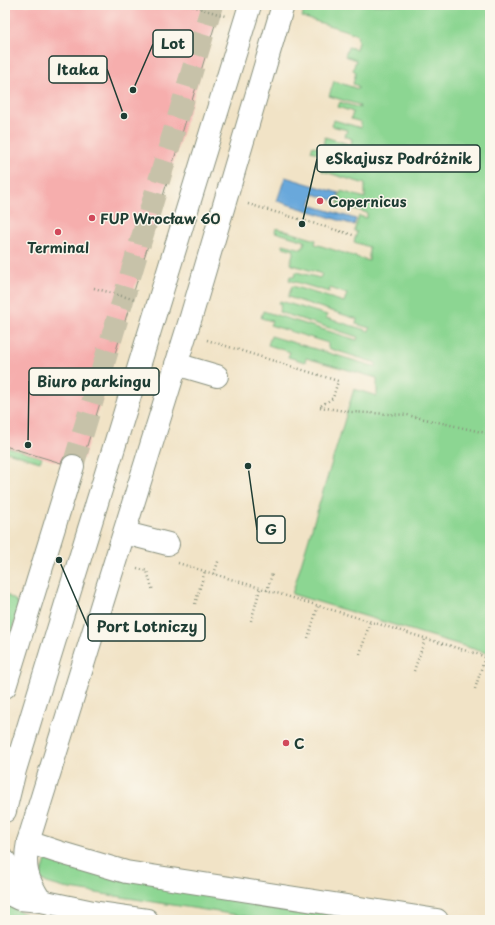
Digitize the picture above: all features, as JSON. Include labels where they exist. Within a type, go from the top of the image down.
[{"type":"lane","points":[[5,811],[15,770],[63,612],[250,5]]},
{"type":"lane","points":[[41,901],[32,888],[26,872],[25,857],[28,842],[125,533],[283,5]]},
{"type":"lane","points":[[176,364],[217,376]]},
{"type":"lane","points":[[5,687],[73,466]]},
{"type":"lane","points":[[125,533],[172,553]]},
{"type":"lane","points":[[28,842],[126,872],[436,920]]},
{"type":"lane","points":[[5,862],[11,875],[22,888],[41,901]]},
{"type":"lane","points":[[5,892],[19,899],[41,901],[98,913],[147,920]]},
{"type":"path","points":[[189,5],[232,18]]},
{"type":"path","points":[[243,202],[353,235]]},
{"type":"path","points":[[94,288],[138,301]]},
{"type":"path","points":[[202,339],[338,381],[333,398],[319,407],[351,412],[407,415],[490,434]]},
{"type":"path","points":[[172,553],[205,571],[214,574],[490,658]]},
{"type":"path","points":[[214,574],[219,559]]},
{"type":"path","points":[[133,566],[147,571],[153,591]]},
{"type":"path","points":[[195,604],[205,571]]},
{"type":"path","points":[[267,591],[272,574]]},
{"type":"path","points":[[251,621],[260,588]]},
{"type":"path","points":[[308,638],[318,606]]},
{"type":"path","points":[[360,654],[370,622]]},
{"type":"path","points":[[414,670],[425,639]]},
{"type":"path","points":[[475,689],[485,657]]},
{"type":"green space","points":[[306,5],[490,5],[490,654],[292,594],[354,389],[377,396],[377,378],[306,358],[305,362],[288,357],[290,352],[268,345],[271,336],[376,367],[376,363],[328,348],[328,343],[270,325],[272,321],[261,318],[263,311],[357,340],[358,337],[279,312],[281,304],[278,304],[280,301],[327,315],[326,318],[369,331],[370,328],[356,324],[357,319],[288,297],[292,286],[344,302],[347,294],[330,288],[329,292],[289,280],[290,276],[294,277],[296,272],[320,278],[322,274],[290,264],[294,250],[283,247],[283,244],[302,249],[305,241],[275,232],[276,228],[316,240],[315,244],[369,261],[369,247],[354,242],[357,232],[354,231],[359,216],[367,218],[367,213],[338,204],[341,191],[365,198],[365,184],[322,171],[325,162],[359,173],[362,166],[311,151],[313,146],[340,154],[341,149],[323,144],[325,137],[351,145],[352,139],[345,136],[347,130],[332,126],[334,120],[361,128],[361,122],[351,119],[353,112],[338,107],[340,102],[360,108],[359,105],[329,96],[334,81],[358,89],[358,86],[353,84],[356,72],[353,70],[356,60],[345,56],[348,47],[356,49],[358,42],[357,34],[302,17]]},
{"type":"green space","points":[[5,446],[42,457],[40,462],[7,452],[5,457]]},
{"type":"green space","points":[[5,594],[15,600],[19,606],[5,657]]},
{"type":"green space","points":[[47,857],[374,920],[269,920],[64,888],[47,883],[40,879]]},
{"type":"green space","points":[[5,903],[27,915],[44,920],[5,920]]},
{"type":"water","points":[[285,177],[339,193],[336,201],[314,194],[310,205],[356,219],[354,225],[277,201]]},
{"type":"building","name":"Terminal","points":[[5,5],[221,5],[83,459],[77,454],[71,454],[64,457],[61,463],[5,446]]},
{"type":"tunnel","points":[[73,466],[212,5]]},
{"type":"place","name":"Lot","points":[[133,90]]},
{"type":"place","name":"Itaka","points":[[124,116]]},
{"type":"place","name":"Copernicus","points":[[320,201]]},
{"type":"place","name":"FUP Wrocław 60","points":[[92,218]]},
{"type":"place","name":"eSkajusz Podróżnik","points":[[302,224]]},
{"type":"place","name":"Terminal","points":[[58,232]]},
{"type":"place","name":"Biuro parkingu","points":[[28,445]]},
{"type":"place","name":"G","points":[[248,466]]},
{"type":"place","name":"Port Lotniczy","points":[[59,560]]},
{"type":"place","name":"C","points":[[286,743]]}]
